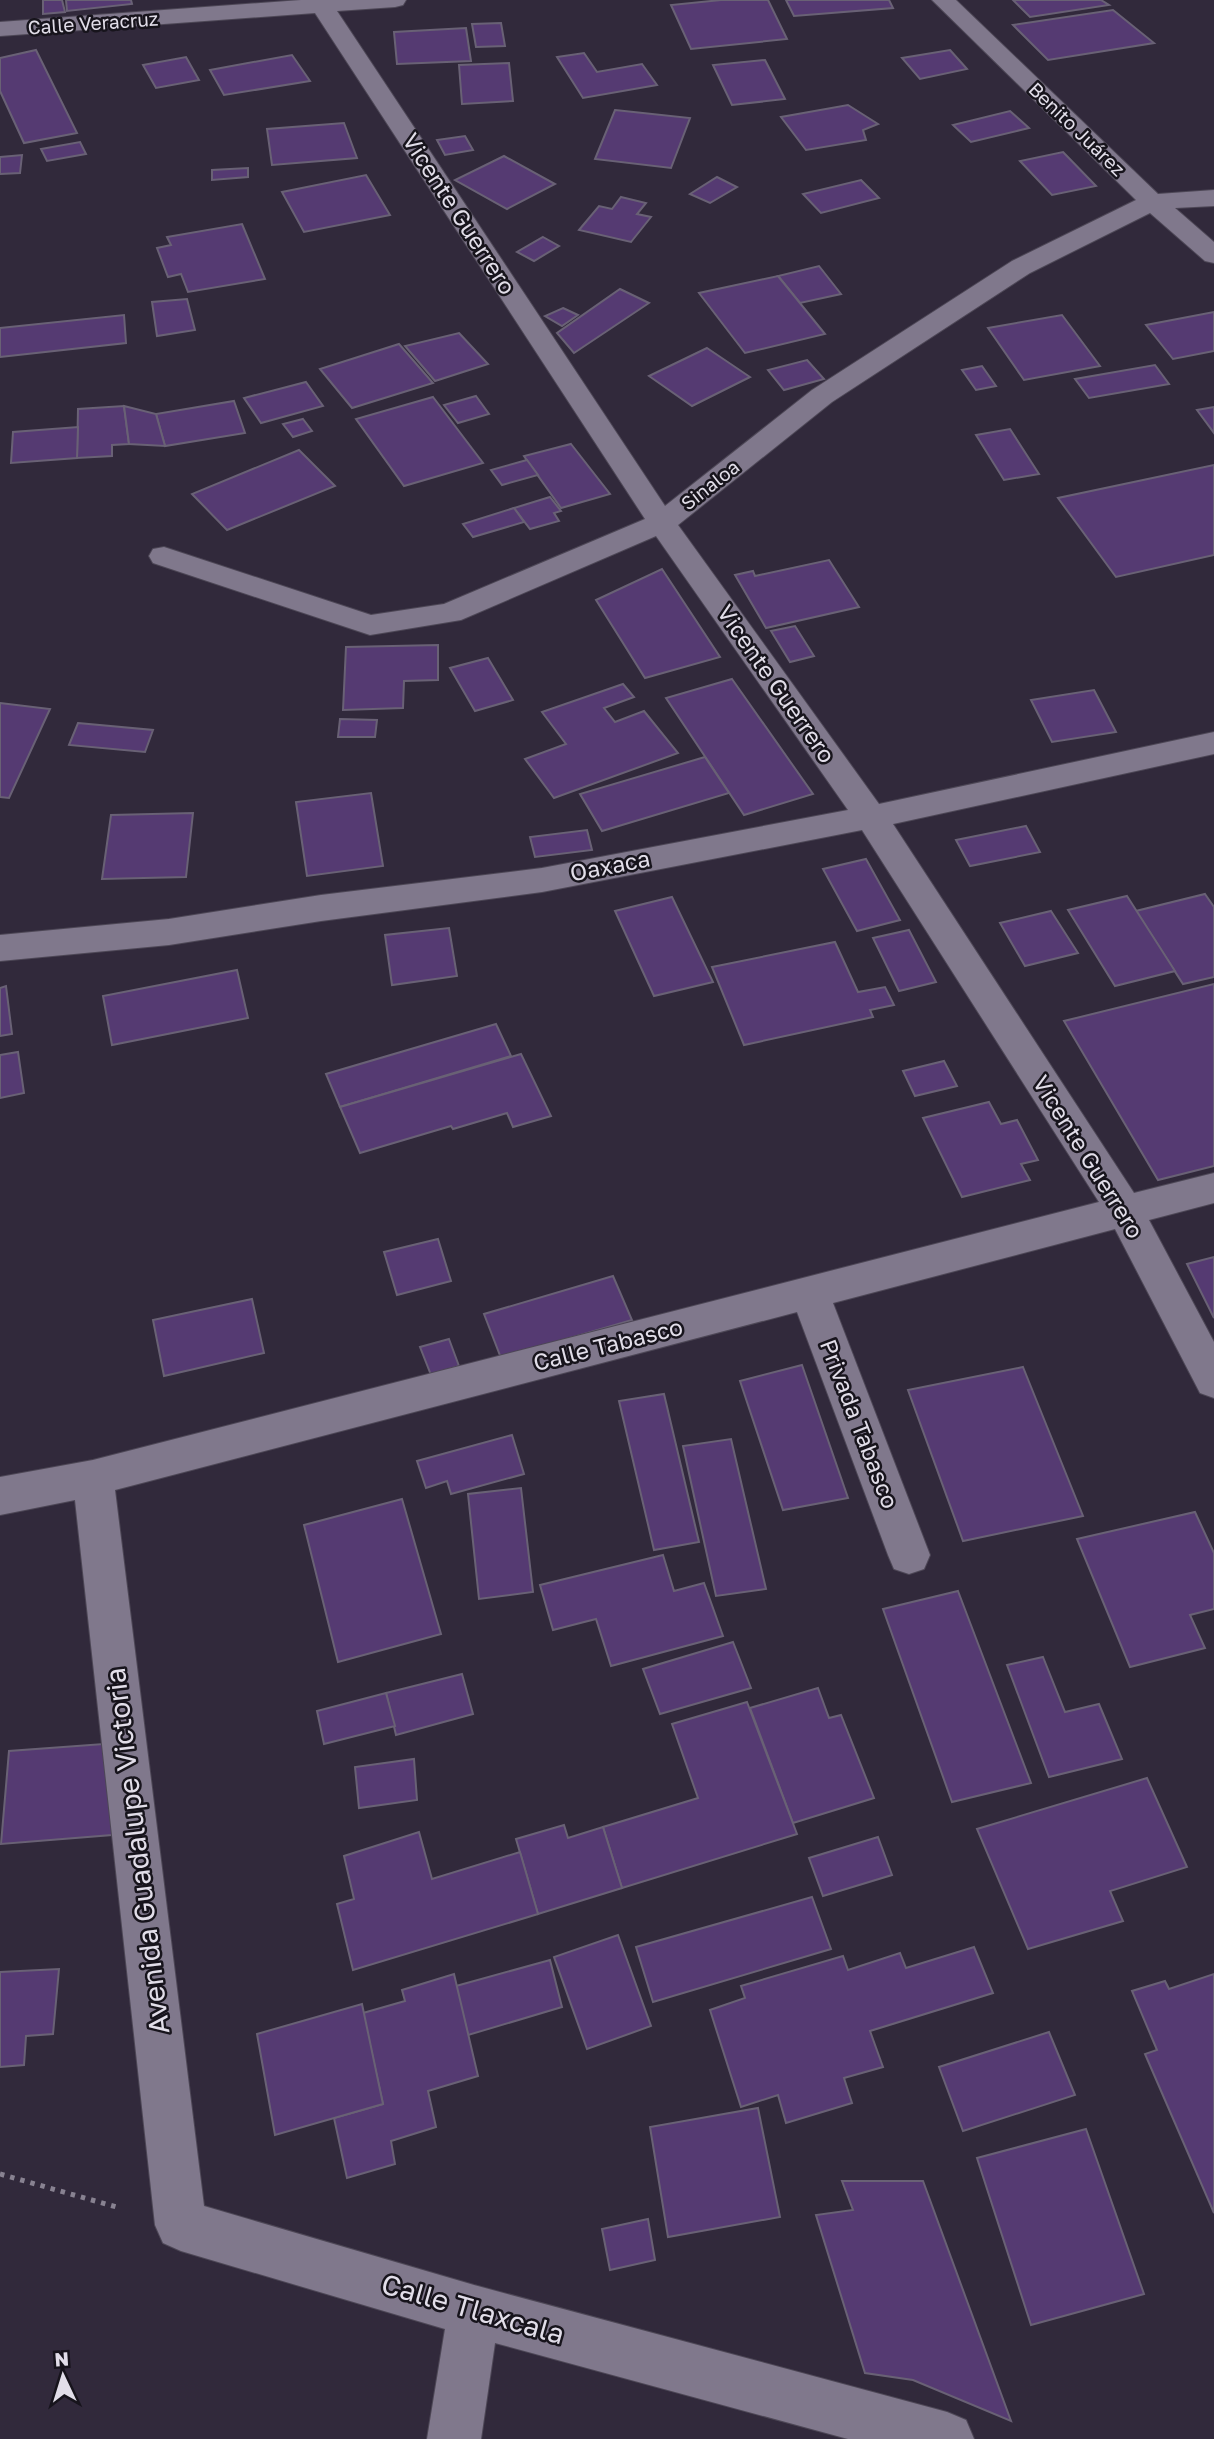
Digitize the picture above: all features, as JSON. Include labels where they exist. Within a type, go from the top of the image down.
[{"type":"street","name":"Calle Veracruz","points":[[0,29],[320,3],[395,0]]},
{"type":"street","name":"Benito Juárez","points":[[943,0],[1152,202],[1214,255]]},
{"type":"street","name":"Vicente Guerrero","points":[[320,3],[662,523],[871,817],[1125,1211],[1214,1381]]},
{"type":"street","name":"Sinaloa","points":[[164,556],[370,625],[450,613],[662,523],[845,381],[1021,267],[1152,202],[1214,198]]},
{"type":"street","name":"Oaxaca","points":[[0,948],[169,932],[321,908],[542,880],[871,817],[1214,743]]},
{"type":"street","name":"Calle Tabasco","points":[[0,1496],[93,1478],[1214,1188]]},
{"type":"street","name":"Privada Tabasco","points":[[809,1293],[909,1555]]},
{"type":"street","name":"Avenida Guadalupe Victoria","points":[[93,1478],[181,2225]]},
{"type":"street","name":"Calle Tlaxcala","points":[[181,2225],[474,2311],[947,2439]]},
{"type":"street","points":[[454,2439],[474,2311]]},
{"type":"path","points":[[0,2174],[181,2225]]},
{"type":"building","points":[[43,0],[62,0],[65,12],[43,14]]},
{"type":"building","points":[[66,0],[131,0],[132,4],[67,11]]},
{"type":"building","points":[[721,0],[768,0],[787,39],[691,49],[671,5]]},
{"type":"building","points":[[786,0],[889,0],[893,8],[794,16]]},
{"type":"building","points":[[1013,0],[1101,0],[1109,5],[1030,17]]},
{"type":"building","points":[[1113,10],[1154,43],[1048,60],[1013,25]]},
{"type":"building","points":[[501,23],[505,46],[476,47],[472,24]]},
{"type":"building","points":[[466,28],[471,61],[397,64],[394,32]]},
{"type":"building","points":[[36,50],[77,133],[24,143],[0,91],[0,58]]},
{"type":"building","points":[[950,50],[967,69],[920,79],[902,58]]},
{"type":"building","points":[[584,53],[597,72],[642,64],[657,85],[583,98],[557,57]]},
{"type":"building","points":[[292,55],[310,81],[224,95],[210,70]]},
{"type":"building","points":[[186,57],[199,80],[156,88],[143,65]]},
{"type":"building","points":[[765,60],[785,99],[732,105],[713,65]]},
{"type":"building","points":[[509,63],[513,101],[462,104],[459,65]]},
{"type":"building","points":[[848,105],[878,124],[863,130],[866,140],[806,150],[781,117]]},
{"type":"building","points":[[615,110],[690,118],[671,168],[595,159]]},
{"type":"building","points":[[1010,111],[1029,128],[971,142],[953,125]]},
{"type":"building","points":[[344,123],[357,158],[272,165],[267,129]]},
{"type":"building","points":[[465,136],[473,150],[445,155],[437,140]]},
{"type":"building","points":[[80,142],[86,154],[47,161],[41,149]]},
{"type":"building","points":[[1063,152],[1096,186],[1052,195],[1020,161]]},
{"type":"building","points":[[22,155],[20,173],[0,174],[0,157]]},
{"type":"building","points":[[504,156],[555,184],[507,209],[455,180]]},
{"type":"building","points":[[248,168],[248,177],[212,180],[212,170]]},
{"type":"building","points":[[366,175],[390,215],[304,232],[282,192]]},
{"type":"building","points":[[717,177],[737,187],[710,203],[690,194]]},
{"type":"building","points":[[861,180],[879,198],[821,213],[803,194]]},
{"type":"building","points":[[621,197],[646,203],[637,214],[651,217],[631,242],[579,230],[599,206],[612,209]]},
{"type":"building","points":[[242,224],[265,279],[188,292],[181,274],[168,277],[157,248],[171,245],[167,237]]},
{"type":"building","points":[[543,237],[559,246],[534,261],[517,252]]},
{"type":"building","points":[[819,266],[841,294],[800,303],[778,276]]},
{"type":"building","points":[[778,276],[825,334],[745,353],[699,293]]},
{"type":"building","points":[[620,289],[649,303],[574,353],[557,333]]},
{"type":"building","points":[[187,299],[195,330],[157,336],[152,302]]},
{"type":"building","points":[[563,308],[578,315],[562,326],[545,316]]},
{"type":"building","points":[[1214,312],[1214,351],[1173,359],[1146,325]]},
{"type":"building","points":[[124,315],[126,343],[0,357],[0,328]]},
{"type":"building","points":[[1062,315],[1100,366],[1024,380],[988,328]]},
{"type":"building","points":[[459,333],[488,364],[435,381],[405,346]]},
{"type":"building","points":[[399,344],[433,383],[352,408],[320,369]]},
{"type":"building","points":[[707,348],[750,377],[692,406],[649,376]]},
{"type":"building","points":[[807,360],[824,379],[784,390],[768,370]]},
{"type":"building","points":[[1155,365],[1169,384],[1089,398],[1075,379]]},
{"type":"building","points":[[982,366],[996,386],[976,390],[962,370]]},
{"type":"building","points":[[306,382],[323,406],[261,423],[244,398]]},
{"type":"building","points":[[476,396],[489,414],[458,423],[444,405]]},
{"type":"building","points":[[433,397],[483,463],[404,486],[356,419]]},
{"type":"building","points":[[234,401],[245,433],[165,446],[156,414]]},
{"type":"building","points":[[124,406],[129,444],[112,445],[112,456],[77,458],[78,409]]},
{"type":"building","points":[[124,406],[156,414],[165,446],[129,444]]},
{"type":"building","points":[[1214,407],[1214,433],[1197,410]]},
{"type":"building","points":[[303,419],[312,431],[293,437],[283,424]]},
{"type":"building","points":[[78,427],[77,458],[11,463],[13,432]]},
{"type":"building","points":[[1010,429],[1039,474],[1004,480],[976,435]]},
{"type":"building","points":[[571,444],[610,494],[561,508],[524,456]]},
{"type":"building","points":[[299,450],[335,486],[227,530],[192,494]]},
{"type":"building","points":[[527,460],[538,475],[502,485],[491,470]]},
{"type":"building","points":[[1214,465],[1214,555],[1116,577],[1058,498]]},
{"type":"building","points":[[550,497],[561,511],[554,513],[559,521],[530,529],[514,508]]},
{"type":"building","points":[[514,508],[524,522],[473,537],[463,524]]},
{"type":"building","points":[[829,560],[859,607],[766,628],[735,575],[753,571],[755,576]]},
{"type":"building","points":[[662,569],[720,657],[645,678],[596,600]]},
{"type":"building","points":[[795,626],[814,656],[790,662],[771,631]]},
{"type":"building","points":[[438,645],[438,680],[404,681],[403,708],[343,710],[346,647]]},
{"type":"building","points":[[488,658],[513,700],[475,711],[450,668]]},
{"type":"building","points":[[732,679],[813,794],[744,815],[666,698]]},
{"type":"building","points":[[623,684],[634,697],[604,708],[615,722],[644,711],[678,753],[554,798],[525,759],[566,744],[542,712]]},
{"type":"building","points":[[1094,690],[1116,732],[1052,742],[1031,700]]},
{"type":"building","points":[[0,703],[50,709],[9,798],[0,797]]},
{"type":"building","points":[[340,719],[377,720],[375,737],[338,737]]},
{"type":"building","points":[[78,723],[153,730],[145,752],[69,745]]},
{"type":"building","points":[[705,757],[729,793],[602,831],[580,794]]},
{"type":"building","points":[[371,793],[383,866],[307,876],[296,802]]},
{"type":"building","points":[[193,813],[186,877],[102,879],[111,815]]},
{"type":"building","points":[[1026,826],[1040,852],[970,866],[956,840]]},
{"type":"building","points":[[587,830],[592,850],[535,857],[530,837]]},
{"type":"building","points":[[866,859],[900,920],[857,931],[823,869]]},
{"type":"building","points":[[1205,894],[1214,907],[1214,977],[1183,984],[1136,911]]},
{"type":"building","points":[[1127,896],[1175,971],[1115,986],[1068,910]]},
{"type":"building","points":[[672,897],[713,982],[654,996],[615,911]]},
{"type":"building","points":[[1051,911],[1078,953],[1025,966],[1000,923]]},
{"type":"building","points":[[449,928],[457,976],[392,985],[385,935]]},
{"type":"building","points":[[909,930],[936,982],[899,991],[873,938]]},
{"type":"building","points":[[835,942],[858,992],[885,987],[894,1005],[870,1010],[873,1017],[744,1045],[712,967]]},
{"type":"building","points":[[237,970],[248,1018],[112,1045],[103,996]]},
{"type":"building","points":[[1214,984],[1214,1166],[1158,1180],[1064,1021]]},
{"type":"building","points":[[6,986],[12,1034],[0,1036],[0,988]]},
{"type":"building","points":[[496,1024],[511,1056],[340,1107],[326,1074]]},
{"type":"building","points":[[18,1052],[24,1093],[0,1098],[0,1055]]},
{"type":"building","points":[[521,1054],[551,1116],[513,1127],[507,1113],[453,1129],[451,1126],[360,1153],[340,1107]]},
{"type":"building","points":[[944,1061],[957,1086],[915,1096],[903,1071]]},
{"type":"building","points":[[989,1102],[1001,1124],[1017,1120],[1038,1160],[1021,1164],[1030,1180],[962,1197],[923,1118]]},
{"type":"building","points":[[438,1239],[451,1281],[397,1295],[384,1252]]},
{"type":"building","points":[[1214,1257],[1214,1318],[1187,1264]]},
{"type":"building","points":[[613,1276],[632,1320],[501,1358],[484,1314]]},
{"type":"building","points":[[252,1299],[264,1353],[164,1376],[153,1320]]},
{"type":"building","points":[[449,1339],[459,1366],[431,1375],[420,1347]]},
{"type":"building","points":[[802,1365],[848,1498],[783,1510],[740,1381]]},
{"type":"building","points":[[1023,1367],[1083,1516],[963,1541],[908,1390]]},
{"type":"building","points":[[664,1394],[699,1542],[654,1550],[619,1401]]},
{"type":"building","points":[[512,1435],[524,1474],[451,1494],[447,1481],[426,1488],[417,1461]]},
{"type":"building","points":[[731,1439],[766,1589],[716,1596],[683,1446]]},
{"type":"building","points":[[521,1488],[533,1592],[479,1599],[468,1494]]},
{"type":"building","points":[[402,1499],[441,1634],[338,1662],[304,1525]]},
{"type":"building","points":[[1195,1512],[1214,1553],[1214,1609],[1190,1615],[1205,1648],[1130,1667],[1077,1539]]},
{"type":"building","points":[[663,1555],[674,1591],[704,1583],[723,1636],[611,1666],[596,1619],[553,1630],[540,1585]]},
{"type":"building","points":[[958,1591],[1031,1783],[952,1802],[883,1609]]},
{"type":"building","points":[[733,1642],[751,1688],[660,1714],[643,1669]]},
{"type":"building","points":[[1043,1657],[1065,1712],[1099,1704],[1122,1759],[1049,1777],[1007,1665]]},
{"type":"building","points":[[462,1674],[473,1714],[396,1735],[386,1693]]},
{"type":"building","points":[[818,1688],[829,1718],[841,1715],[874,1798],[793,1823],[750,1708]]},
{"type":"building","points":[[386,1693],[395,1726],[324,1744],[317,1711]]},
{"type":"building","points":[[747,1702],[797,1834],[622,1888],[603,1827],[698,1798],[672,1724]]},
{"type":"building","points":[[117,1743],[112,1835],[1,1844],[9,1751]]},
{"type":"building","points":[[414,1759],[417,1800],[359,1808],[355,1767]]},
{"type":"building","points":[[1147,1778],[1187,1867],[1110,1891],[1123,1921],[1028,1949],[977,1829]]},
{"type":"building","points":[[564,1825],[568,1838],[603,1827],[622,1888],[538,1914],[516,1839]]},
{"type":"building","points":[[419,1832],[432,1879],[520,1852],[538,1914],[353,1970],[337,1904],[354,1899],[344,1856]]},
{"type":"building","points":[[878,1837],[892,1875],[823,1896],[809,1858]]},
{"type":"building","points":[[812,1897],[831,1949],[653,2002],[636,1947]]},
{"type":"building","points":[[618,1935],[651,2026],[587,2049],[554,1957]]},
{"type":"building","points":[[974,1947],[993,1993],[870,2031],[883,2067],[844,2078],[852,2103],[786,2123],[778,2095],[741,2107],[710,2010],[745,1998],[741,1986],[843,1956],[848,1970],[900,1953],[906,1968]]},
{"type":"building","points":[[550,1960],[562,2007],[468,2035],[456,1986]]},
{"type":"building","points":[[59,1969],[53,2034],[26,2036],[24,2065],[0,2067],[0,1972]]},
{"type":"building","points":[[454,1974],[478,2076],[428,2091],[436,2127],[391,2141],[395,2164],[347,2178],[334,2118],[383,2104],[363,2013],[405,2001],[402,1990]]},
{"type":"building","points":[[1214,1974],[1214,2213],[1145,2054],[1157,2050],[1132,1991],[1165,1981],[1169,1989]]},
{"type":"building","points":[[362,2004],[383,2104],[275,2135],[257,2034]]},
{"type":"building","points":[[1049,2032],[1075,2095],[963,2131],[939,2067]]},
{"type":"building","points":[[758,2108],[780,2217],[668,2237],[650,2127]]},
{"type":"building","points":[[1086,2129],[1144,2294],[1031,2325],[977,2158]]},
{"type":"building","points":[[842,2181],[923,2181],[1011,2421],[913,2380],[865,2373],[816,2215],[853,2210]]},
{"type":"building","points":[[648,2219],[655,2260],[610,2270],[602,2229]]}]
